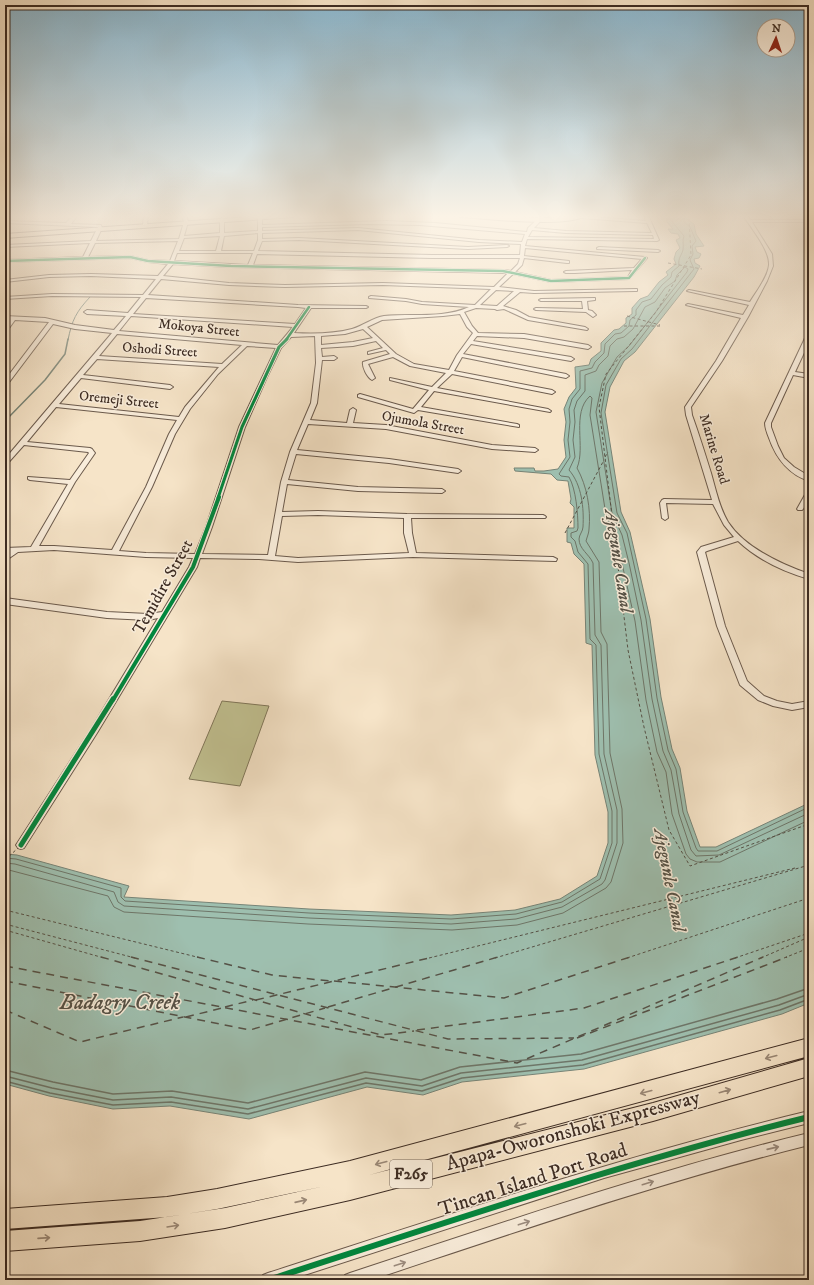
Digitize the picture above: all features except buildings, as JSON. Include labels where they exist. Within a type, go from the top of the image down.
[{"type":"highway","name":"Apapa-Oworonshoki Expressway","points":[[5,1219],[167,1206],[217,1199],[350,1171],[809,1047]]},
{"type":"highway","name":"Apapa-Oworonshoki Expressway","points":[[5,1241],[140,1231],[225,1218],[350,1190],[653,1112],[809,1067]]},
{"type":"street","points":[[5,281],[49,276],[91,275],[159,277],[229,284],[317,286],[383,284],[495,288],[534,292],[635,290]]},
{"type":"street","points":[[290,335],[318,336],[364,327],[381,318],[432,316],[469,310],[476,306],[508,275]]},
{"type":"street","points":[[524,275],[551,281],[573,281],[629,278],[631,275]]},
{"type":"street","name":"Marine Road","points":[[767,275],[719,361],[688,407],[689,415],[716,502],[728,525],[740,538],[771,560],[791,571],[809,577]]},
{"type":"street","points":[[5,463],[131,315],[159,277]]},
{"type":"street","points":[[497,309],[518,290]]},
{"type":"street","points":[[577,291],[583,300],[586,312]]},
{"type":"street","points":[[689,291],[752,304]]},
{"type":"street","points":[[5,298],[94,294],[309,307],[366,307]]},
{"type":"street","points":[[371,297],[422,303],[476,306],[497,309],[504,308],[514,311],[523,317],[585,329]]},
{"type":"street","points":[[541,300],[594,299]]},
{"type":"street","points":[[688,305],[744,317]]},
{"type":"street","name":"Temidire Street","points":[[21,845],[94,731],[164,614],[185,582],[198,557],[242,427],[279,347],[290,335],[309,307]]},
{"type":"street","points":[[536,309],[590,312],[593,315]]},
{"type":"street","points":[[460,311],[476,334]]},
{"type":"street","points":[[87,312],[296,326]]},
{"type":"street","name":"Mokoya Street","points":[[5,318],[52,322],[75,327],[116,332],[279,347]]},
{"type":"street","points":[[5,330],[14,318]]},
{"type":"street","points":[[5,384],[52,322]]},
{"type":"street","points":[[364,327],[394,355],[412,365],[552,392]]},
{"type":"street","points":[[417,408],[433,389],[451,372],[460,355],[476,334]]},
{"type":"street","points":[[476,334],[524,336],[588,347]]},
{"type":"street","points":[[271,558],[284,482],[293,452],[314,403],[318,383],[320,347],[318,336]]},
{"type":"street","points":[[809,337],[769,419],[768,427],[781,460],[787,467],[809,479]]},
{"type":"street","points":[[320,347],[353,344],[376,339]]},
{"type":"street","points":[[470,342],[571,359]]},
{"type":"street","points":[[114,553],[149,487],[180,419],[196,396],[223,366],[245,345]]},
{"type":"street","points":[[370,353],[388,348]]},
{"type":"street","points":[[372,378],[365,363],[394,355]]},
{"type":"street","points":[[460,355],[566,376]]},
{"type":"street","name":"Oshodi Street","points":[[96,356],[223,366]]},
{"type":"street","points":[[319,359],[334,358]]},
{"type":"street","points":[[792,373],[809,376]]},
{"type":"street","points":[[79,376],[170,387]]},
{"type":"street","points":[[392,379],[433,389],[548,411]]},
{"type":"street","points":[[360,396],[414,410],[417,408],[517,426]]},
{"type":"street","name":"Oremeji Street","points":[[55,405],[180,419]]},
{"type":"street","points":[[349,425],[353,410]]},
{"type":"street","name":"Ojumola Street","points":[[307,422],[410,431],[492,447],[535,450]]},
{"type":"street","points":[[23,443],[90,450],[92,453],[72,482],[34,548]]},
{"type":"street","points":[[293,452],[389,461],[458,471]]},
{"type":"street","points":[[5,453],[14,454]]},
{"type":"street","points":[[30,478],[72,482]]},
{"type":"street","points":[[284,482],[358,489],[442,491]]},
{"type":"street","points":[[800,509],[809,492]]},
{"type":"street","points":[[665,518],[664,501],[716,502]]},
{"type":"street","points":[[279,514],[318,513],[407,516],[543,517]]},
{"type":"street","points":[[407,516],[408,533],[413,555]]},
{"type":"street","points":[[740,538],[704,549],[701,552],[721,626],[743,683],[761,698],[776,704],[792,707],[809,704]]},
{"type":"street","points":[[5,550],[54,548],[114,553],[298,560],[413,555],[553,559]]},
{"type":"street","points":[[5,559],[16,550]]},
{"type":"street","points":[[5,601],[108,615],[148,617],[164,614]]},
{"type":"street","name":"Tincan Island Port Road","points":[[268,1280],[637,1162],[757,1129],[809,1117]]},
{"type":"street","points":[[350,1280],[645,1184],[760,1151],[809,1139]]},
{"type":"green space","points":[[222,701],[269,706],[240,786],[189,779]]},
{"type":"water","name":"Badagry Creek","points":[[668,275],[695,275],[635,352],[624,361],[610,387],[605,412],[621,512],[630,532],[650,619],[661,697],[672,749],[680,768],[687,811],[700,847],[716,847],[809,803],[809,1003],[782,1014],[584,1069],[462,1082],[423,1095],[367,1087],[249,1119],[170,1106],[113,1109],[49,1096],[5,1084],[5,854],[17,855],[129,886],[124,897],[309,909],[451,915],[515,910],[560,899],[597,876],[608,843],[608,812],[595,755],[592,645],[586,643],[584,564],[574,554],[571,543],[567,542],[567,528],[574,528],[574,507],[570,503],[571,499],[568,481],[557,480],[551,474],[515,471],[514,468],[534,468],[535,471],[558,469],[566,457],[564,440],[566,422],[564,409],[569,397],[576,388],[575,367],[589,365],[591,359],[601,351],[601,343],[614,330],[619,329],[626,323],[626,318],[632,314],[632,308],[640,299],[648,296],[659,282]]},
{"type":"waterway","points":[[68,340],[75,317],[90,297]]},
{"type":"waterway","points":[[5,421],[45,380],[65,354],[68,339]]},
{"type":"ferry route","points":[[648,322],[656,312],[679,275]]},
{"type":"ferry route","points":[[627,316],[648,322]]},
{"type":"ferry route","points":[[645,326],[648,322]]},
{"type":"ferry route","points":[[648,322],[660,325]]},
{"type":"ferry route","points":[[624,326],[645,326]]},
{"type":"ferry route","points":[[645,326],[662,326]]},
{"type":"ferry route","points":[[645,326],[606,374],[599,407],[628,650],[644,727],[669,830],[690,866],[809,824]]},
{"type":"ferry route","points":[[605,457],[608,452]]},
{"type":"ferry route","points":[[565,533],[604,460]]},
{"type":"ferry route","points":[[5,860],[18,848]]},
{"type":"ferry route","points":[[495,958],[809,865]]},
{"type":"ferry route","points":[[429,958],[795,868]]},
{"type":"ferry route","points":[[627,958],[809,898]]},
{"type":"ferry route","points":[[5,910],[201,958]]},
{"type":"ferry route","points":[[5,924],[135,958]]},
{"type":"ferry route","points":[[5,930],[104,958]]},
{"type":"ferry route","points":[[736,958],[809,933]]},
{"type":"ferry route","points":[[761,958],[809,937]]},
{"type":"ferry route","points":[[784,958],[809,948]]},
{"type":"ferry route","points":[[101,957],[305,1014]]},
{"type":"ferry route","points":[[131,957],[277,995]]},
{"type":"ferry route","points":[[197,957],[272,975],[330,981]]},
{"type":"ferry route","points":[[334,981],[433,957]]},
{"type":"ferry route","points":[[395,987],[498,957]]},
{"type":"ferry route","points":[[395,987],[504,998],[630,957]]},
{"type":"ferry route","points":[[286,1019],[517,1063],[763,957]]},
{"type":"ferry route","points":[[577,1038],[787,957]]},
{"type":"ferry route","points":[[417,1030],[584,1008],[736,958]]},
{"type":"ferry route","points":[[5,966],[286,1019]]},
{"type":"ferry route","points":[[5,981],[250,1030],[286,1019]]},
{"type":"ferry route","points":[[277,995],[334,981]]},
{"type":"ferry route","points":[[334,981],[395,987]]},
{"type":"ferry route","points":[[328,1007],[395,987]]},
{"type":"ferry route","points":[[256,1000],[277,995]]},
{"type":"ferry route","points":[[277,995],[448,1039],[574,1038]]},
{"type":"ferry route","points":[[225,1007],[253,1000]]},
{"type":"ferry route","points":[[186,1017],[222,1008]]},
{"type":"ferry route","points":[[305,1014],[325,1008]]},
{"type":"ferry route","points":[[5,1010],[80,1042],[183,1017]]},
{"type":"ferry route","points":[[286,1019],[305,1014]]},
{"type":"ferry route","points":[[305,1014],[381,1035],[414,1031]]},
{"type":"cycle path","points":[[522,275],[551,281],[629,278],[631,275]]},
{"type":"cycle path","points":[[21,845],[94,731],[193,567],[209,527],[242,427],[264,377],[279,347],[290,335],[309,307]]},
{"type":"cycle path","points":[[268,1280],[469,1214],[604,1172],[672,1152],[809,1117]]},
{"type":"water label","name":"Ajegunle Canal","points":[[618,561]]},
{"type":"water label","name":"Ajegunle Canal","points":[[669,880]]}]
